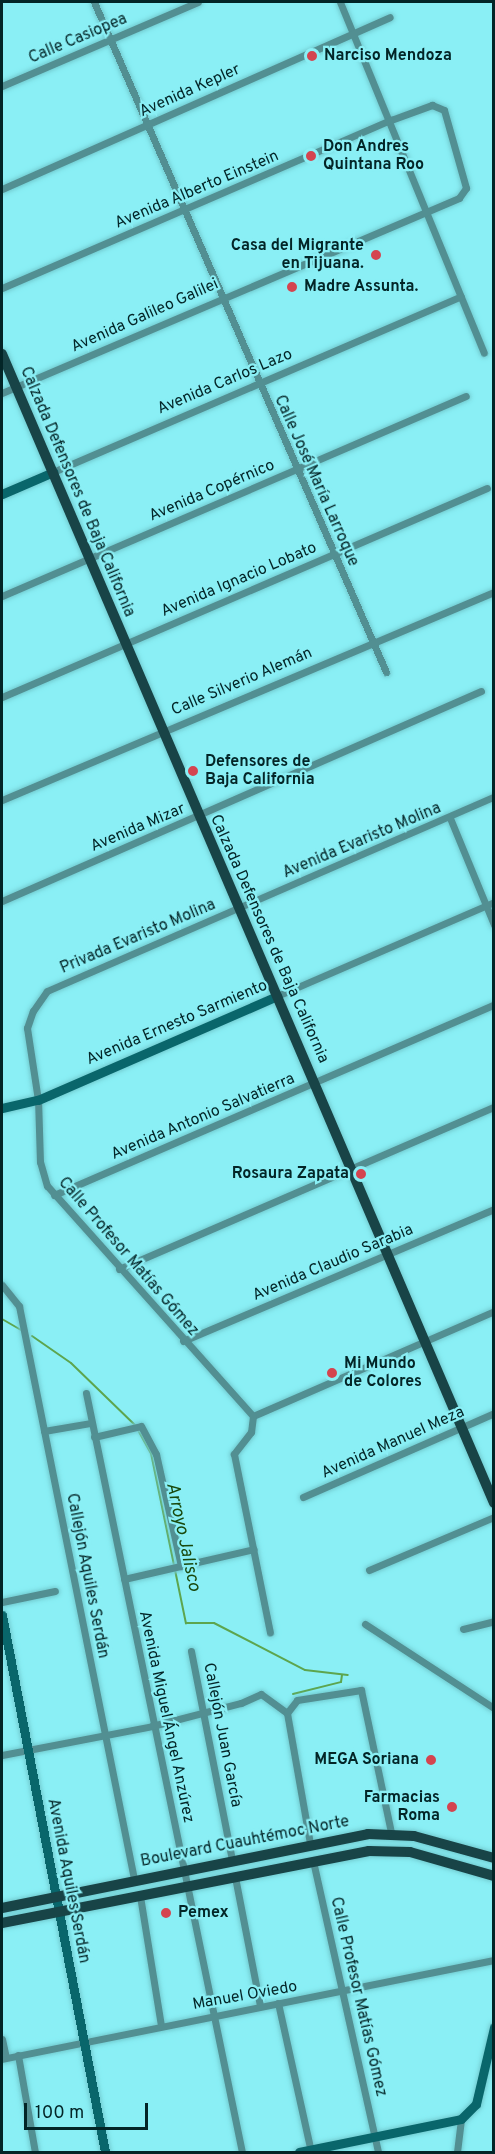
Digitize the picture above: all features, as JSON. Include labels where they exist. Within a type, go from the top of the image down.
[{"type":"main road","name":"Calzada Defensores de Baja California","points":[[2,354],[494,1503]]},
{"type":"main road","name":"Boulevard Cuauhtémoc Norte","points":[[2,1908],[310,1843],[391,1832],[435,1840],[494,1858]]},
{"type":"main road","name":"Boulevard Cuauhtémoc Norte","points":[[2,1923],[369,1851],[410,1852],[494,1876]]},
{"type":"street","name":"Calle José María Larroque","points":[[94,2],[333,555],[386,672]]},
{"type":"street","name":"Calle Casiopea","points":[[2,86],[198,2]]},
{"type":"street","points":[[340,2],[391,120],[484,353]]},
{"type":"street","name":"Avenida Kepler","points":[[2,189],[390,17]]},
{"type":"street","name":"Avenida Alberto Einstein","points":[[2,288],[391,120],[436,106],[444,110],[466,188],[464,194]]},
{"type":"street","name":"Avenida Galileo Galilei","points":[[2,393],[464,194]]},
{"type":"street","name":"Avenida Carlos Lazo","points":[[2,494],[461,296]]},
{"type":"street","name":"Avenida Copérnico","points":[[2,596],[466,396]]},
{"type":"street","name":"Avenida Ignacio Lobato","points":[[2,697],[487,488]]},
{"type":"street","name":"Calle Silverio Alemán","points":[[2,800],[373,640],[494,592]]},
{"type":"street","name":"Avenida Mizar","points":[[2,901],[481,691]]},
{"type":"street","name":"Avenida Evaristo Molina","points":[[239,908],[494,797]]},
{"type":"street","points":[[450,818],[490,904],[494,925]]},
{"type":"street","name":"Avenida Ernesto Sarmiento","points":[[2,1108],[38,1100],[490,904]]},
{"type":"street","name":"Privada Evaristo Molina","points":[[46,991],[239,908]]},
{"type":"street","name":"Calle Profesor Matías Gómez","points":[[46,991],[33,1011],[27,1028],[38,1100],[40,1162],[54,1195],[183,1341],[253,1416]]},
{"type":"street","name":"Avenida Antonio Salvatierra","points":[[54,1195],[494,1005]]},
{"type":"street","points":[[119,1269],[350,1167],[494,1107]]},
{"type":"street","name":"Avenida Claudio Sarabia","points":[[183,1341],[494,1209]]},
{"type":"street","name":"Callejón Aquiles Serdán","points":[[2,1285],[19,1306],[134,1879]]},
{"type":"street","points":[[270,1632],[234,1454],[251,1432],[253,1416],[494,1311]]},
{"type":"street","name":"Avenida Miguel Ángel Anzúrez","points":[[86,1393],[152,1726],[188,1886],[242,2152]]},
{"type":"street","name":"Avenida Manuel Meza","points":[[303,1497],[494,1413]]},
{"type":"street","points":[[44,1431],[91,1423]]},
{"type":"street","points":[[94,1437],[132,1430],[141,1426],[156,1454],[180,1566]]},
{"type":"street","points":[[369,1570],[494,1517]]},
{"type":"street","points":[[124,1579],[254,1549]]},
{"type":"street","points":[[2,1602],[55,1591]]},
{"type":"street","name":"Avenida Aquiles Serdán","points":[[2,1615],[54,1897],[85,2042],[105,2152]]},
{"type":"street","points":[[463,1629],[494,1621]]},
{"type":"street","points":[[365,1624],[494,1707]]},
{"type":"street","name":"Callejón Juan García","points":[[191,1651],[232,1860]]},
{"type":"street","points":[[287,1713],[297,1700],[361,1690],[391,1832]]},
{"type":"street","points":[[2,1755],[152,1726],[261,1694],[287,1713],[310,1843]]},
{"type":"street","name":"Calle Profesor Matías Gómez","points":[[313,1861],[344,1991],[378,2152]]},
{"type":"street","points":[[235,1877],[260,2006]]},
{"type":"street","points":[[140,1896],[161,2025]]},
{"type":"street","name":"Manuel Oviedo","points":[[4,2058],[494,1960]]},
{"type":"street","points":[[278,2003],[310,2151]]},
{"type":"street","points":[[299,2152],[375,2139],[461,2119],[476,2104],[494,2027]]},
{"type":"street","points":[[2,2039],[4,2058]]},
{"type":"street","points":[[18,2055],[35,2152]]},
{"type":"street","points":[[457,2152],[461,2119]]},
{"type":"waterway","name":"Arroyo Jalisco","points":[[2,1319],[23,1331]]},
{"type":"waterway","name":"Arroyo Jalisco","points":[[32,1336],[71,1363],[135,1425]]},
{"type":"waterway","name":"Arroyo Jalisco","points":[[138,1430],[151,1453],[186,1623],[214,1623],[305,1670],[348,1675]]},
{"type":"waterway","points":[[293,1694],[341,1682],[342,1675]]},
{"type":"place","name":"Narciso Mendoza","points":[[312,56]]},
{"type":"place","name":"Don Andres Quintana Roo","points":[[311,156]]},
{"type":"place","name":"Casa del Migrante en Tijuana.","points":[[376,255]]},
{"type":"place","name":"Madre Assunta.","points":[[292,287]]},
{"type":"place","name":"Defensores de Baja California","points":[[193,771]]},
{"type":"place","name":"Rosaura Zapata","points":[[361,1174]]},
{"type":"place","name":"Mi Mundo de Colores","points":[[332,1373]]},
{"type":"place","name":"MEGA Soriana","points":[[431,1760]]},
{"type":"place","name":"Farmacias Roma","points":[[452,1807]]},
{"type":"place","name":"Pemex","points":[[166,1913]]}]
